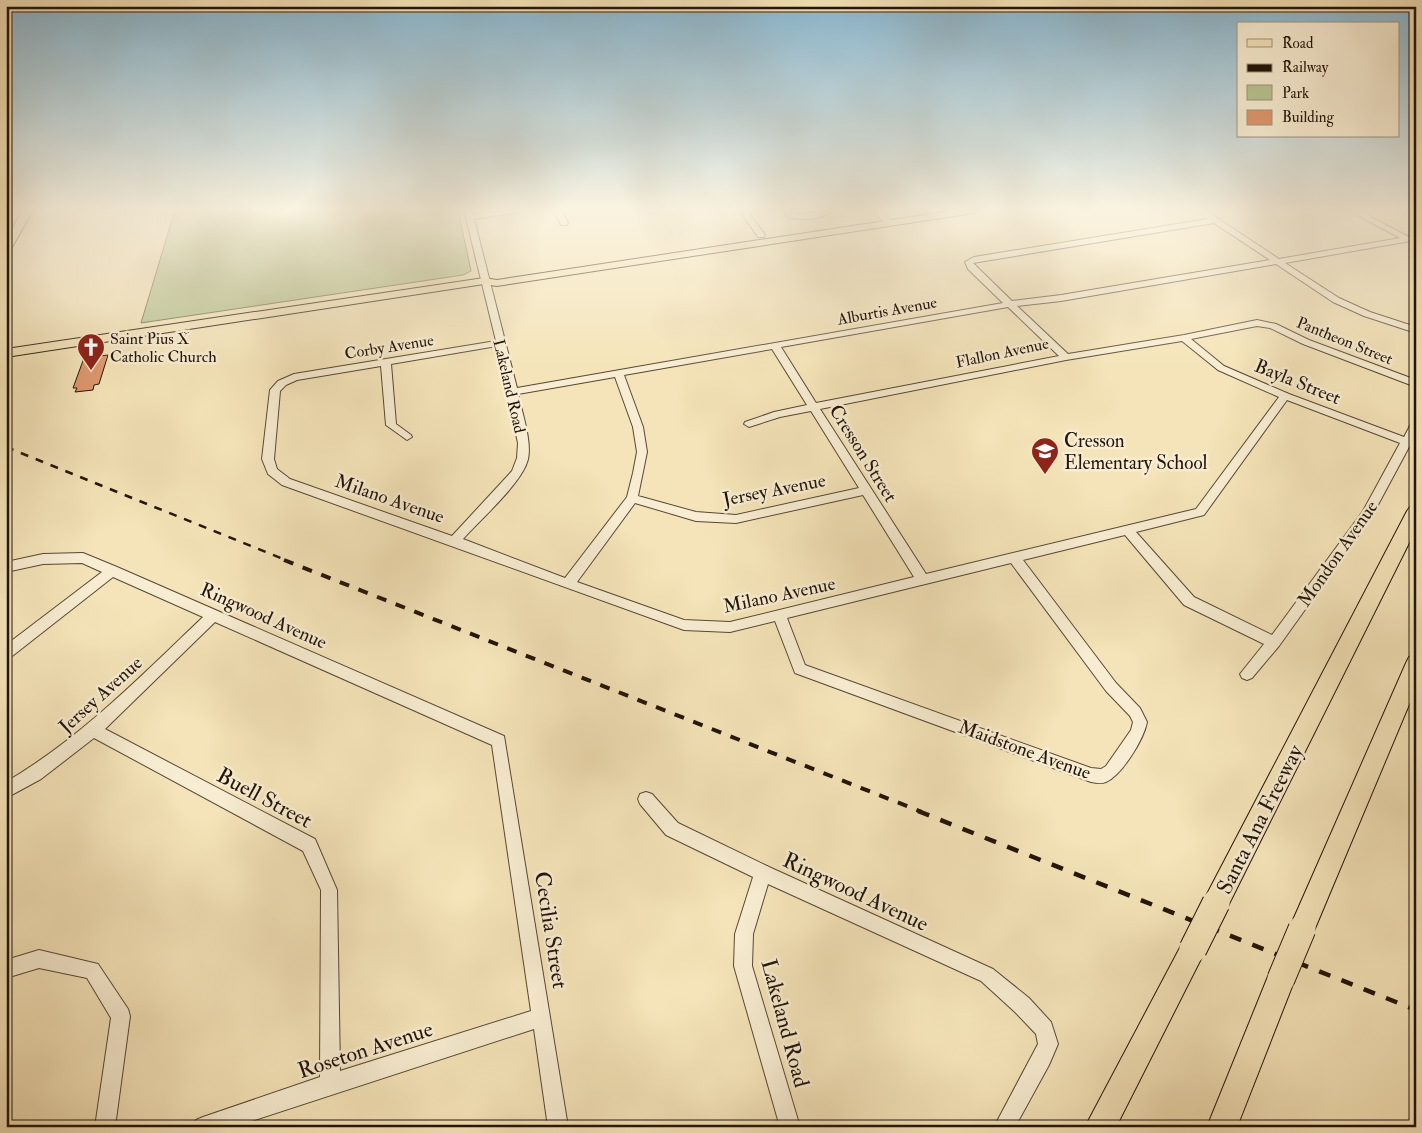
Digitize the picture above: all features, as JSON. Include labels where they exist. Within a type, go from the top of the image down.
[{"type":"highway","name":"Santa Ana Freeway","points":[[1100,1127],[1416,512]]},
{"type":"highway","points":[[1222,1127],[1281,979],[1416,663]]},
{"type":"main road","points":[[484,281],[495,275],[576,263]]},
{"type":"main road","points":[[6,353],[484,281],[497,283],[613,263]]},
{"type":"street","name":"Lakeland Road","points":[[454,541],[518,473],[523,458],[523,443],[513,392],[480,263]]},
{"type":"street","points":[[969,263],[1066,356]]},
{"type":"street","name":"Alburtis Avenue","points":[[513,392],[1010,304],[1061,298],[1267,263]]},
{"type":"street","points":[[1281,263],[1336,300],[1367,314],[1416,330]]},
{"type":"street","name":"Flallon Avenue","points":[[749,424],[778,414],[1066,356],[1184,338],[1264,323]]},
{"type":"street","name":"Pantheon Street","points":[[1264,323],[1306,342],[1416,384]]},
{"type":"street","name":"Bayla Street","points":[[1184,338],[1221,368],[1285,396],[1406,442]]},
{"type":"street","name":"Corby Avenue","points":[[282,383],[294,377],[501,343]]},
{"type":"street","name":"Cresson Street","points":[[775,346],[923,580]]},
{"type":"street","points":[[386,362],[391,425],[408,437]]},
{"type":"street","points":[[568,584],[632,498],[639,473],[642,452],[638,427],[618,374]]},
{"type":"street","name":"Milano Avenue","points":[[282,383],[275,390],[268,459],[272,471],[286,482],[684,625],[730,627],[1127,528],[1200,512],[1285,396]]},
{"type":"street","name":"Mondon Avenue","points":[[1247,674],[1274,642],[1368,513],[1416,424]]},
{"type":"street","name":"Jersey Avenue","points":[[632,498],[696,518],[715,520],[743,517],[866,490]]},
{"type":"street","points":[[1127,528],[1189,601],[1274,642]]},
{"type":"street","name":"Maidstone Avenue","points":[[779,615],[800,669],[1091,775],[1103,776],[1111,770],[1138,732],[1140,722],[1135,712],[1112,687],[1014,556]]},
{"type":"street","name":"Ringwood Avenue","points":[[6,566],[43,559],[83,558],[499,741]]},
{"type":"street","points":[[6,653],[113,570]]},
{"type":"street","name":"Jersey Avenue","points":[[6,791],[33,776],[93,730],[212,616]]},
{"type":"street","name":"Buell Street","points":[[93,730],[309,845],[329,890],[330,1084]]},
{"type":"street","name":"Cecilia Street","points":[[499,741],[558,1127]]},
{"type":"street","name":"Ringwood Avenue","points":[[646,799],[672,829],[763,873],[987,975],[1022,1005],[1044,1029],[1048,1044],[1004,1127]]},
{"type":"street","name":"Lakeland Road","points":[[763,873],[744,934],[743,966],[790,1127]]},
{"type":"street","points":[[6,969],[39,959],[92,970],[121,1016],[105,1127]]},
{"type":"street","name":"Roseton Avenue","points":[[203,1127],[330,1084],[542,1017]]},
{"type":"green space","points":[[159,263],[469,263],[471,271],[463,275],[141,323]]},
{"type":"building","name":"Saint Pius X Catholic Church","points":[[108,355],[99,384],[94,385],[93,390],[75,392],[77,388],[73,388],[84,358]]},
{"type":"railway","points":[[6,447],[288,561]]},
{"type":"railway","points":[[284,560],[922,812]]},
{"type":"railway","points":[[918,811],[1416,1010]]},
{"type":"place","name":"Saint Pius X Catholic Church","points":[[91,371]]},
{"type":"place","name":"Cresson Elementary School","points":[[1045,475]]}]
